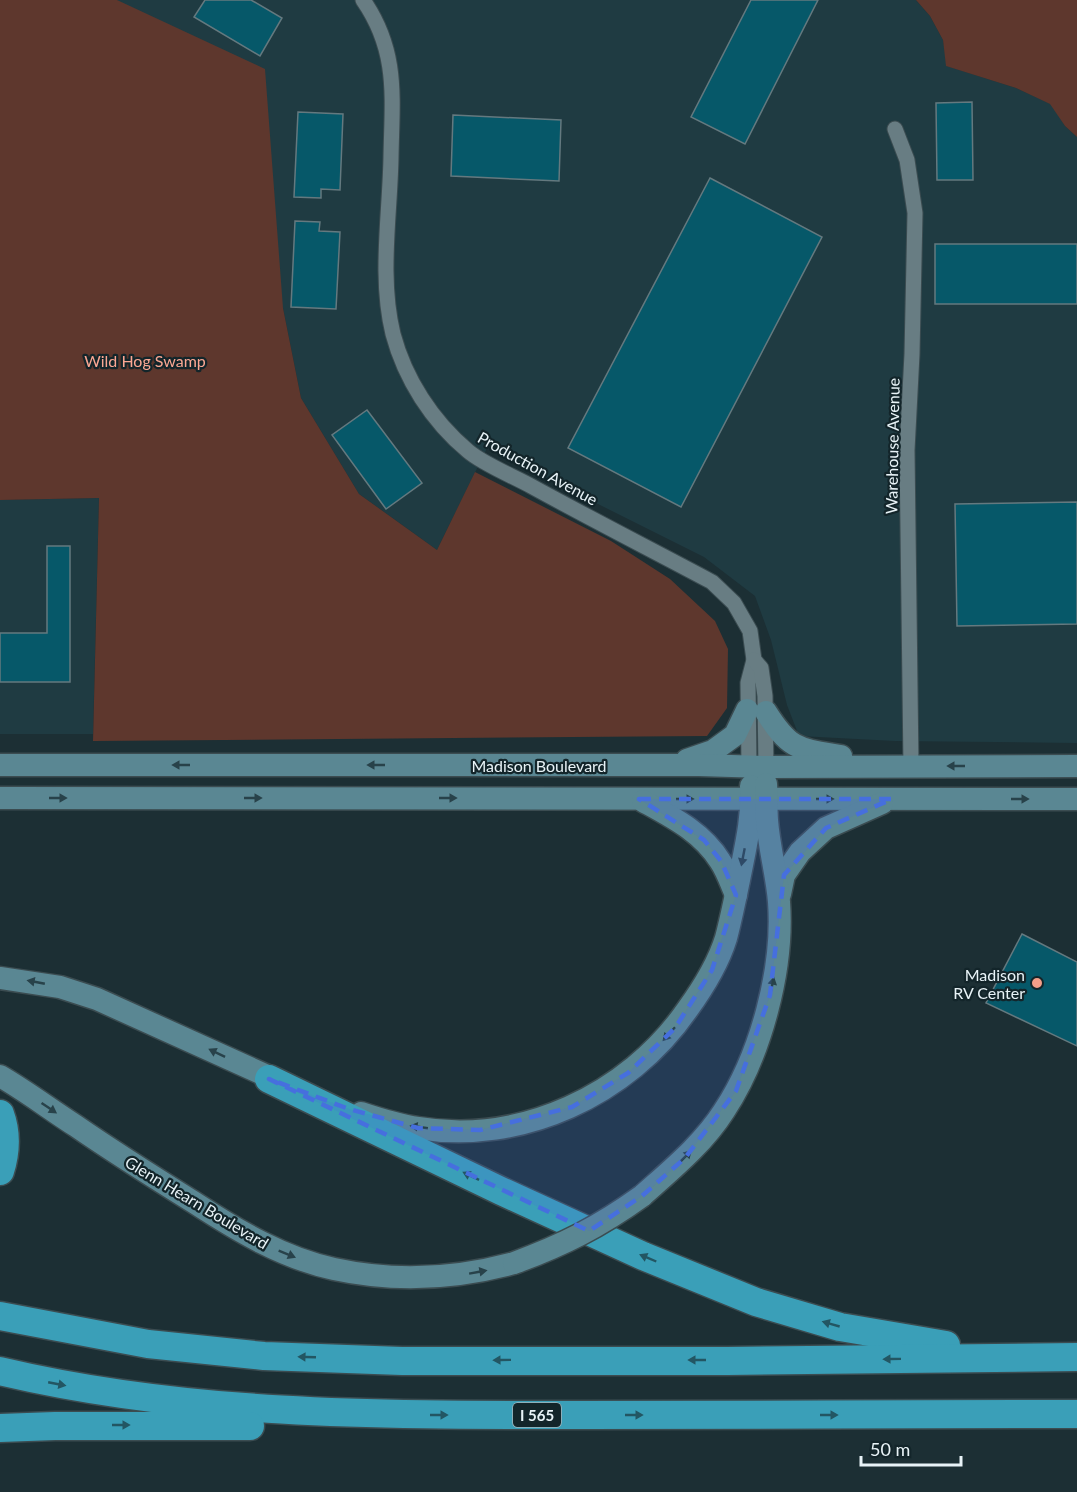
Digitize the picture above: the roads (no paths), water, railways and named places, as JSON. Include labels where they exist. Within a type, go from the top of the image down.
[{"type":"highway","points":[[269,1078],[501,1191],[643,1256],[756,1302],[840,1327],[1034,1357]]},
{"type":"highway","points":[[0,1114],[5,1128],[5,1148],[0,1171]]},
{"type":"highway","points":[[0,1316],[148,1344],[264,1356],[402,1360],[728,1361],[1077,1357]]},
{"type":"highway","name":"I 565","points":[[0,1371],[60,1385],[176,1402],[272,1410],[392,1415],[1077,1414]]},
{"type":"highway","points":[[0,1428],[181,1425],[363,1426],[392,1415]]},
{"type":"main road","points":[[672,765],[713,751],[735,735],[757,711],[791,744],[805,750],[911,766]]},
{"type":"main road","name":"Madison Boulevard","points":[[0,765],[1077,766]]},
{"type":"main road","name":"Glenn Hearn Boulevard","points":[[0,1076],[129,1162],[252,1239],[286,1254],[332,1269],[400,1277],[470,1274],[514,1263],[558,1247],[612,1218],[642,1196],[685,1158],[724,1112],[748,1067],[775,974],[779,928],[779,902],[767,821],[759,799],[758,767]]},
{"type":"main road","name":"Madison Boulevard","points":[[0,798],[1077,799]]},
{"type":"main road","points":[[639,799],[681,821],[704,840],[721,861],[736,895]]},
{"type":"main road","name":"Glenn Hearn Boulevard","points":[[0,978],[60,987],[97,999],[269,1078],[349,1109],[418,1128],[480,1130],[520,1123],[572,1107],[602,1092],[652,1052],[675,1028],[712,970],[725,939],[750,824],[759,799]]},
{"type":"main road","points":[[779,902],[784,875],[800,852],[826,828],[892,799]]},
{"type":"street","name":"Production Avenue","points":[[363,0],[375,17],[388,51],[393,85],[387,261],[393,333],[405,369],[432,414],[469,452],[712,582],[734,603],[750,631],[754,660],[761,668],[757,711],[758,767]]},
{"type":"street","name":"Warehouse Avenue","points":[[895,129],[907,160],[915,213],[907,450],[911,766]]},
{"type":"place","name":"Madison RV Center","points":[[1037,983]]},
{"type":"park label","name":"Wild Hog Swamp","points":[[145,360]]}]
